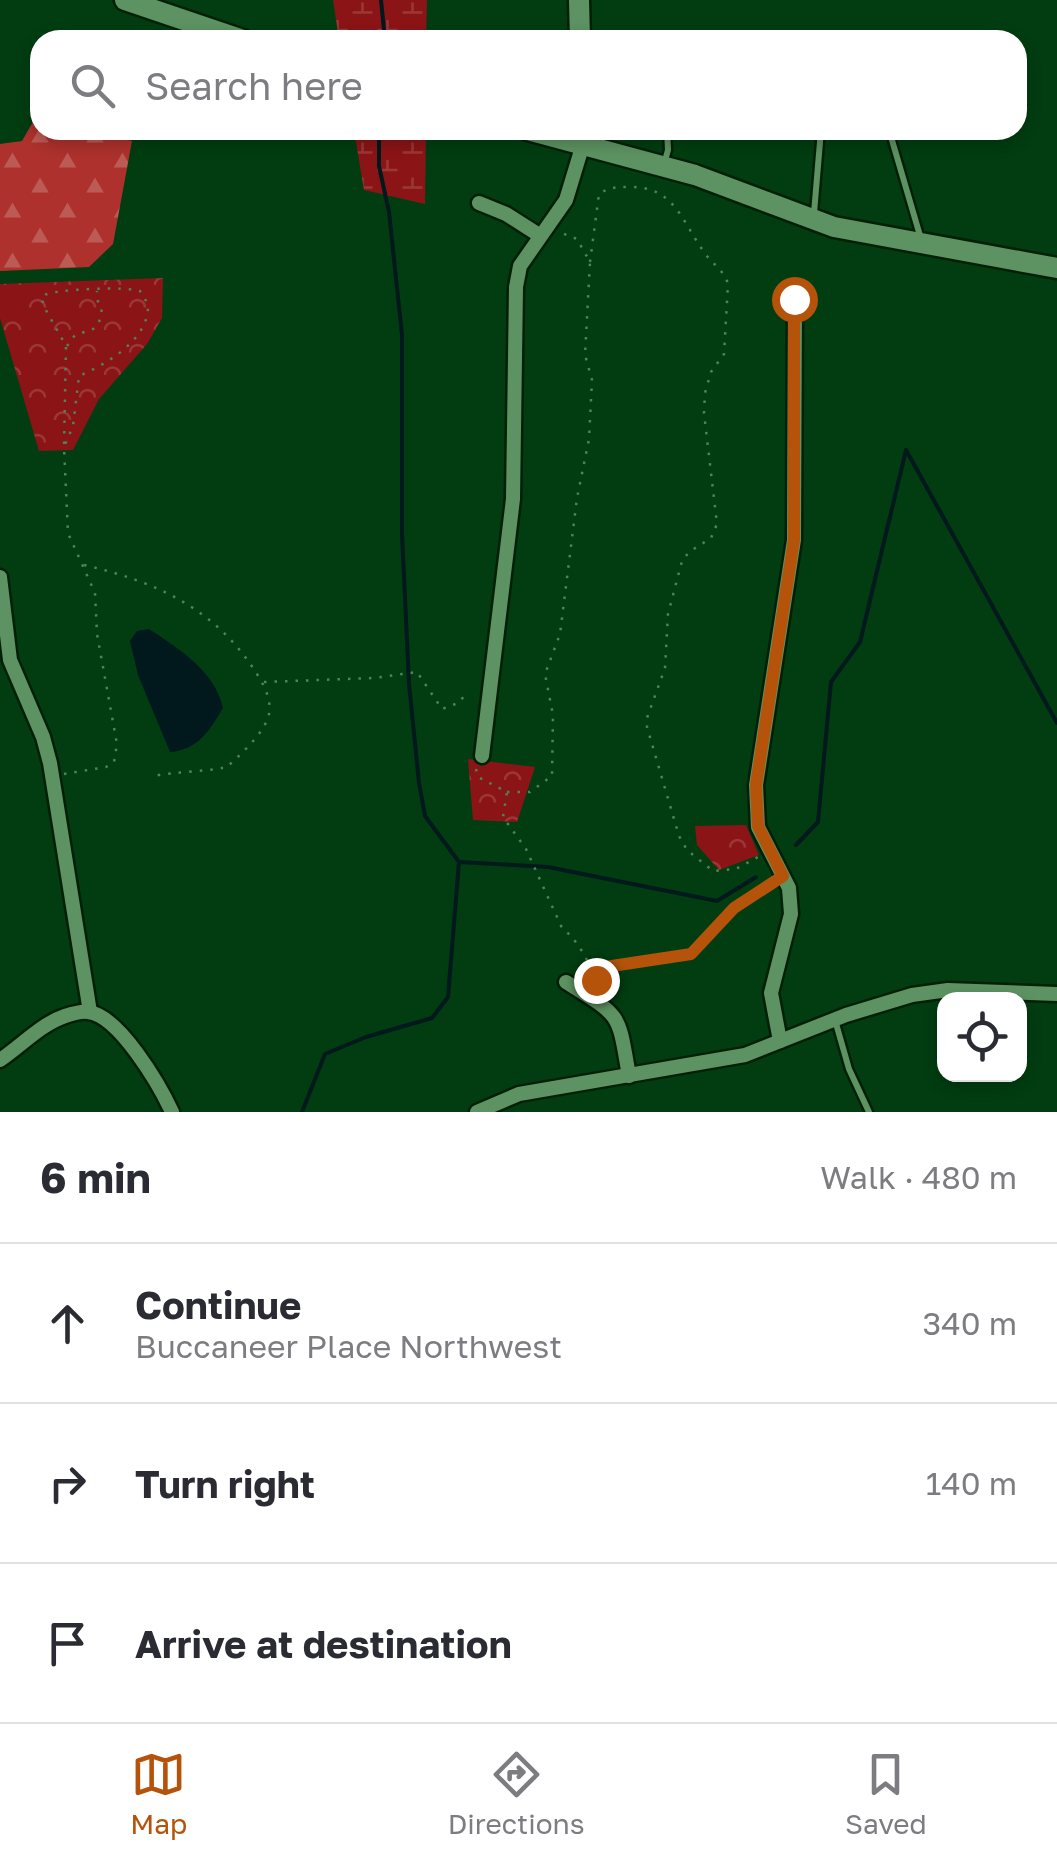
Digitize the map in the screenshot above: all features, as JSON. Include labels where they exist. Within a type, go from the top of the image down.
[{"type":"main road","points":[[125,0],[214,30]]},
{"type":"main road","points":[[579,0],[580,30]]},
{"type":"main road","points":[[591,140],[853,232],[1057,268]]},
{"type":"street","points":[[482,756],[513,499],[516,288],[520,266],[566,200],[582,140]]},
{"type":"street","points":[[480,203],[539,234]]},
{"type":"street","points":[[780,1041],[772,993],[791,914],[789,888],[758,826],[756,785],[794,540],[794,299]]},
{"type":"street","points":[[0,577],[10,660],[43,737],[52,776],[90,1012]]},
{"type":"street","points":[[566,982],[608,1009],[618,1021],[629,1076]]},
{"type":"street","points":[[477,1112],[519,1094],[744,1055],[835,1019],[912,995],[948,990],[1057,994]]},
{"type":"street","points":[[0,1060],[50,1023],[90,1012],[110,1022],[127,1042],[172,1112]]},
{"type":"lane","points":[[664,166],[668,140]]},
{"type":"lane","points":[[813,220],[820,140]]},
{"type":"lane","points":[[892,140],[923,245]]},
{"type":"lane","points":[[835,1019],[849,1069],[869,1112]]},
{"type":"path","points":[[482,756],[476,762],[478,777],[507,792],[530,792],[552,776],[553,715],[545,674],[560,634],[577,498],[590,439],[592,380],[585,355],[590,262],[599,194],[613,187],[650,188],[670,201],[728,284],[724,354],[711,372],[704,393],[717,524],[711,538],[682,560],[668,614],[665,668],[647,727],[678,836],[687,850],[707,868],[720,872],[772,852]]},
{"type":"path","points":[[558,232],[576,239],[590,262]]},
{"type":"path","points":[[52,776],[106,767],[116,756],[95,593],[68,533],[64,447],[66,346],[42,305],[42,296],[53,291],[123,287],[140,290],[148,304],[148,316],[138,334],[114,356],[79,376]]},
{"type":"path","points":[[66,346],[75,335],[92,332],[98,325],[102,307],[97,290]]},
{"type":"path","points":[[67,368],[79,376]]},
{"type":"path","points":[[64,447],[73,426],[79,376]]},
{"type":"path","points":[[82,565],[154,588],[203,612],[236,646],[262,682],[269,702],[268,718],[228,766],[221,770],[186,770],[154,776]]},
{"type":"path","points":[[262,682],[374,678],[417,672],[442,709],[458,703],[467,693]]},
{"type":"path","points":[[507,792],[504,817],[526,850],[562,928],[572,935],[592,969],[596,980],[588,996]]},
{"type":"path","points":[[592,969],[684,956],[700,948],[734,908],[783,876]]},
{"type":"green space","points":[[333,0],[427,0],[426,30],[338,30]]},
{"type":"green space","points":[[30,127],[30,140],[132,141],[113,244],[89,267],[0,271],[0,144],[22,141]]},
{"type":"green space","points":[[356,140],[426,140],[425,204],[364,190]]},
{"type":"green space","points":[[163,278],[162,318],[147,344],[99,399],[73,450],[39,451],[0,318],[0,284]]},
{"type":"green space","points":[[468,759],[535,767],[517,822],[473,820]]},
{"type":"green space","points":[[746,825],[759,855],[719,870],[697,845],[695,826]]},
{"type":"water","points":[[149,629],[204,672],[223,708],[202,738],[180,750],[170,752],[138,675],[130,641],[137,631]]},
{"type":"waterway","points":[[381,0],[384,30]]},
{"type":"waterway","points":[[302,1112],[325,1054],[366,1037],[432,1018],[448,997],[459,862],[425,816],[419,783],[409,684],[402,534],[402,335],[389,212],[379,166],[379,140]]},
{"type":"waterway","points":[[906,450],[1057,723]]},
{"type":"waterway","points":[[796,845],[818,822],[831,682],[860,642],[906,450]]},
{"type":"waterway","points":[[459,862],[548,867],[717,901],[756,877]]},
{"type":"route","points":[[596,980],[592,969],[691,954],[734,908],[783,876],[758,826],[756,785],[794,540],[794,299]]}]
